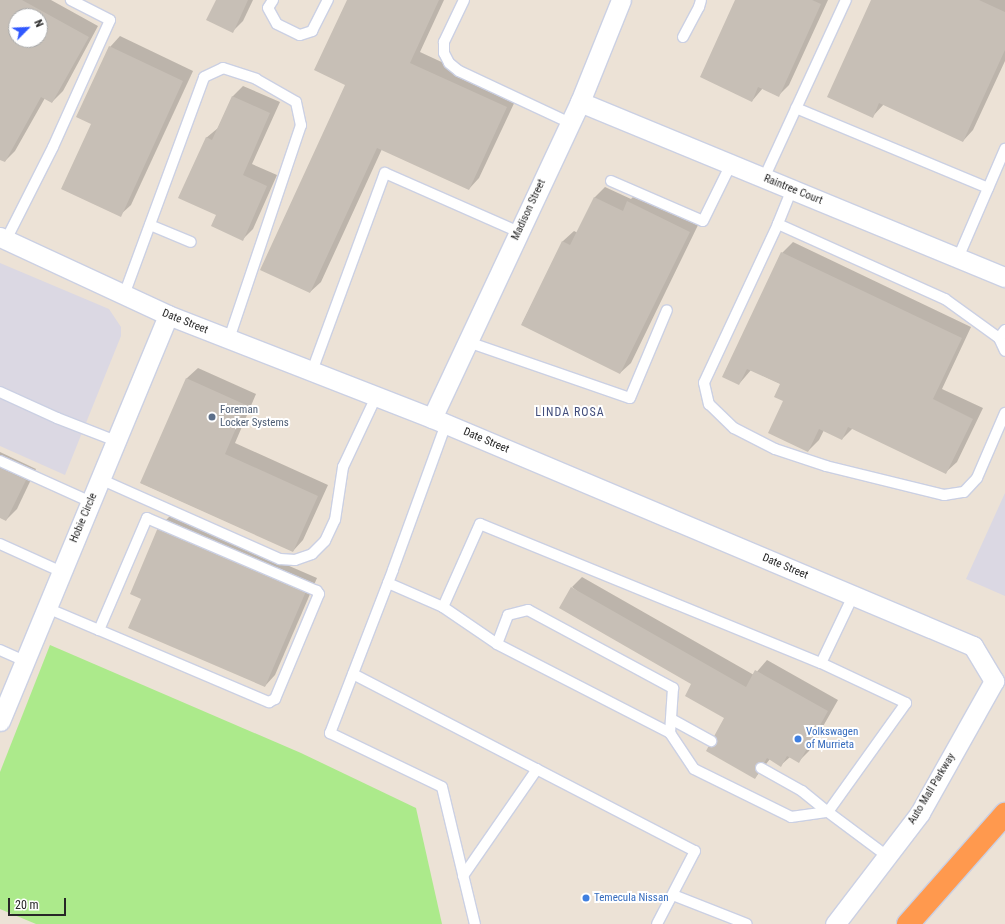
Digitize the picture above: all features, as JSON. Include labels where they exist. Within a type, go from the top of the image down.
[{"type":"highway","points":[[908,924],[1005,814]]},
{"type":"street","name":"Madison Street","points":[[439,421],[468,342],[580,102],[621,0]]},
{"type":"street","name":"Raintree Court","points":[[580,102],[1005,277]]},
{"type":"street","name":"Date Street","points":[[3,239],[168,315],[439,421],[973,646]]},
{"type":"street","name":"Hobie Circle","points":[[0,720],[168,315]]},
{"type":"street","name":"Auto Mall Parkway","points":[[836,924],[920,812],[994,681],[973,646]]},
{"type":"lane","points":[[3,239],[52,147],[110,20],[71,0]]},
{"type":"lane","points":[[273,0],[268,8],[278,24],[300,35],[312,31],[328,0]]},
{"type":"lane","points":[[464,0],[444,42],[444,53],[449,63],[459,71],[570,123]]},
{"type":"lane","points":[[683,37],[699,7],[701,0]]},
{"type":"lane","points":[[764,178],[846,0]]},
{"type":"lane","points":[[124,295],[204,77],[223,68],[256,79],[296,102],[301,126],[230,339]]},
{"type":"lane","points":[[796,108],[988,188]]},
{"type":"lane","points":[[958,258],[1005,149]]},
{"type":"lane","points":[[611,181],[703,221],[731,164]]},
{"type":"lane","points":[[312,371],[385,173],[519,232]]},
{"type":"lane","points":[[792,189],[778,224],[704,383],[709,404],[734,428],[775,449],[826,466],[944,495],[964,492],[977,478],[1005,413]]},
{"type":"lane","points":[[778,224],[945,299],[1002,334],[1005,351]]},
{"type":"lane","points":[[150,225],[191,242]]},
{"type":"lane","points":[[468,342],[630,398],[667,310]]},
{"type":"lane","points":[[0,392],[116,441]]},
{"type":"lane","points":[[100,479],[280,558],[296,560],[312,554],[325,541],[335,520],[343,467],[376,396]]},
{"type":"lane","points":[[439,421],[388,583],[330,733],[442,787],[463,876],[476,923]]},
{"type":"lane","points":[[0,462],[91,502]]},
{"type":"lane","points":[[99,630],[145,520],[148,500]]},
{"type":"lane","points":[[47,608],[269,702],[275,699],[318,592],[150,518],[145,520]]},
{"type":"lane","points":[[388,583],[443,607],[497,644],[670,733],[694,769],[791,817],[828,812],[906,703],[821,662],[480,524],[443,607]]},
{"type":"lane","points":[[0,544],[62,572]]},
{"type":"lane","points":[[821,662],[853,596]]},
{"type":"lane","points":[[497,644],[508,615],[528,610],[673,688],[670,733]]},
{"type":"lane","points":[[0,650],[25,661]]},
{"type":"lane","points":[[353,674],[695,851],[657,924]]},
{"type":"lane","points":[[671,719],[711,742]]},
{"type":"lane","points":[[761,768],[802,791],[887,856]]},
{"type":"lane","points":[[463,876],[537,769]]},
{"type":"lane","points":[[673,895],[747,924]]},
{"type":"shaded area","points":[[0,263],[109,309],[121,327],[121,336],[65,475],[0,446]]},
{"type":"shaded area","points":[[1005,493],[1005,596],[966,579]]},
{"type":"green space","points":[[50,645],[301,753],[416,808],[442,924],[36,924],[0,909],[0,772]]},
{"type":"building","points":[[0,0],[22,0],[36,8],[8,8],[8,48],[48,48],[48,14],[89,37],[52,103],[41,97],[5,162],[0,160]]},
{"type":"building","points":[[216,0],[248,0],[233,33],[206,20]]},
{"type":"building","points":[[347,0],[439,0],[410,63],[507,107],[469,190],[377,148],[310,293],[260,270],[345,85],[314,70]]},
{"type":"building","points":[[735,0],[812,0],[821,4],[779,97],[758,87],[752,102],[700,77]]},
{"type":"building","points":[[871,0],[979,0],[1005,12],[1005,50],[963,142],[879,103],[873,118],[827,97]]},
{"type":"building","points":[[109,46],[183,81],[121,217],[61,189],[91,124],[76,117]]},
{"type":"building","points":[[232,96],[270,113],[243,175],[267,186],[243,241],[211,226],[216,215],[178,198],[206,137],[212,140]]},
{"type":"building","points":[[594,197],[623,211],[627,201],[690,232],[620,374],[521,325],[562,241],[570,245]]},
{"type":"building","points":[[781,252],[962,338],[933,399],[973,419],[946,474],[848,427],[842,440],[819,429],[808,452],[768,433],[783,401],[774,397],[780,384],[747,369],[739,385],[722,377]]},
{"type":"building","points":[[186,378],[246,405],[225,454],[318,496],[293,552],[140,483]]},
{"type":"building","points":[[0,468],[26,480],[6,521],[0,518]]},
{"type":"building","points":[[159,525],[307,589],[265,687],[128,628],[141,599],[130,594]]},
{"type":"building","points":[[571,587],[746,687],[755,670],[828,711],[799,763],[787,756],[781,767],[767,758],[755,779],[706,751],[724,718],[685,696],[691,684],[559,608]]},
{"type":"place","name":"Foreman Locker Systems","points":[[212,417]]},
{"type":"place","name":"Volkswagen of Murrieta","points":[[798,739]]},
{"type":"place","name":"Temecula Nissan","points":[[586,898]]},
{"type":"district","name":"LINDA ROSA","points":[[570,413]]}]
